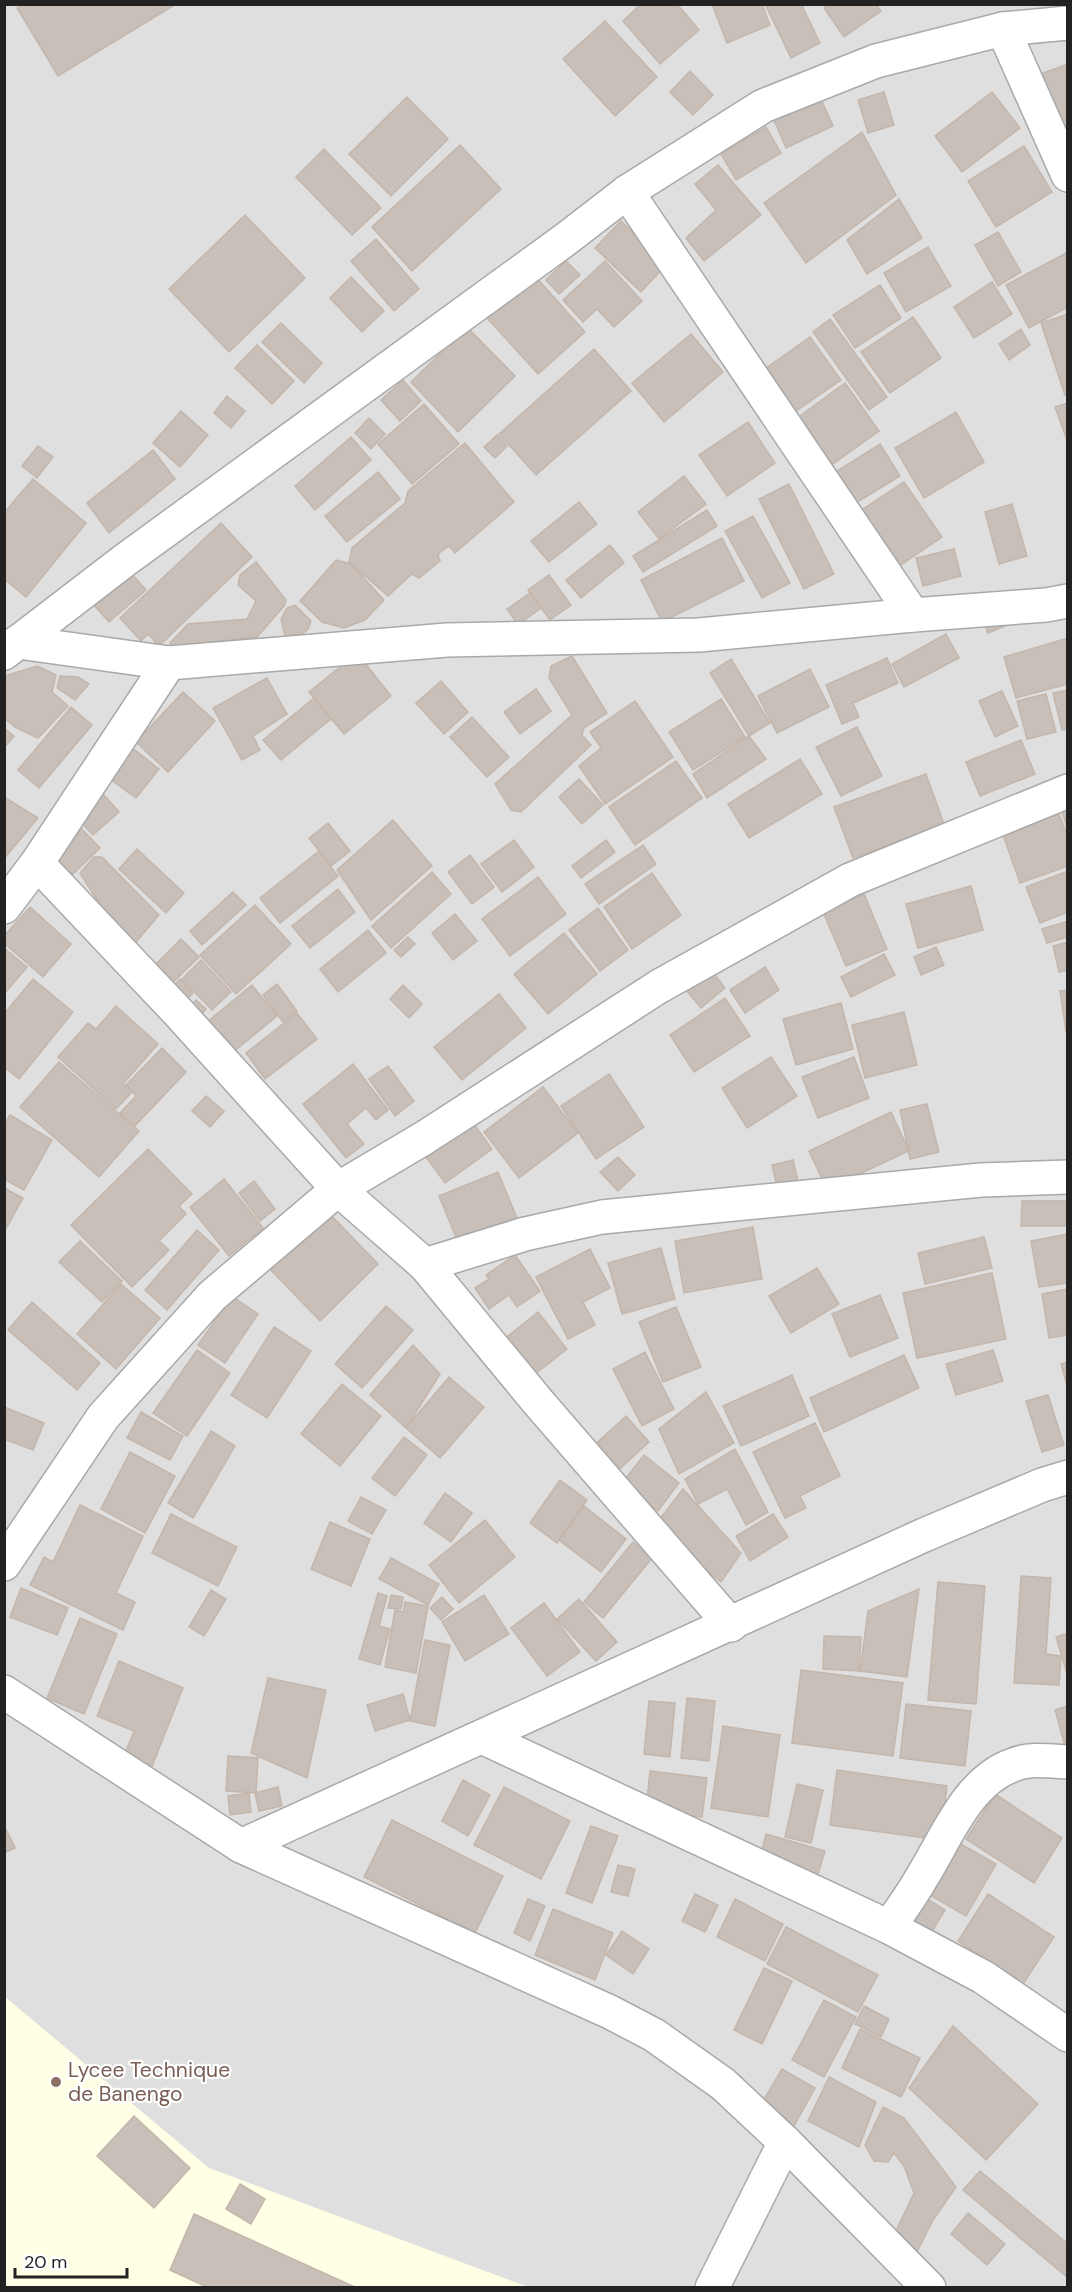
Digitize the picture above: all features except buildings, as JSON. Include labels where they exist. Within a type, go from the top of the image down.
[{"type":"street","points":[[11,648],[125,560],[566,239],[627,192],[763,106],[876,61],[1003,29],[1068,23]]},
{"type":"street","points":[[1003,29],[1068,175]]},
{"type":"street","points":[[627,192],[913,615]]},
{"type":"street","points":[[11,648],[169,663],[447,640],[699,635],[1046,605],[1068,601]]},
{"type":"street","points":[[4,907],[37,863],[169,663]]},
{"type":"street","points":[[4,1564],[103,1417],[212,1296],[338,1189],[424,1138],[658,987],[850,880],[1068,791]]},
{"type":"street","points":[[37,863],[178,1012],[338,1189],[425,1265],[539,1403],[731,1625]]},
{"type":"street","points":[[425,1265],[525,1234],[602,1217],[981,1180],[1068,1178]]},
{"type":"street","points":[[241,1846],[731,1625],[924,1535],[1042,1485],[1068,1477]]},
{"type":"street","points":[[4,1692],[241,1846],[610,2012],[654,2035],[723,2084],[785,2142],[929,2288]]},
{"type":"street","points":[[482,1737],[889,1928],[982,1977],[1068,2035]]},
{"type":"street","points":[[889,1928],[921,1880],[961,1810],[984,1781],[1013,1764],[1044,1760],[1068,1762]]},
{"type":"street","points":[[712,2288],[785,2142]]},
{"type":"shaded area","points":[[5,5],[1067,5],[1067,2287],[5,2288]]},
{"type":"shaded area","name":"Lycee Technique de Banengo","points":[[4,1996],[209,2168],[528,2287],[5,2287]]},
{"type":"place","name":"Lycee Technique de Banengo","points":[[56,2082]]}]
